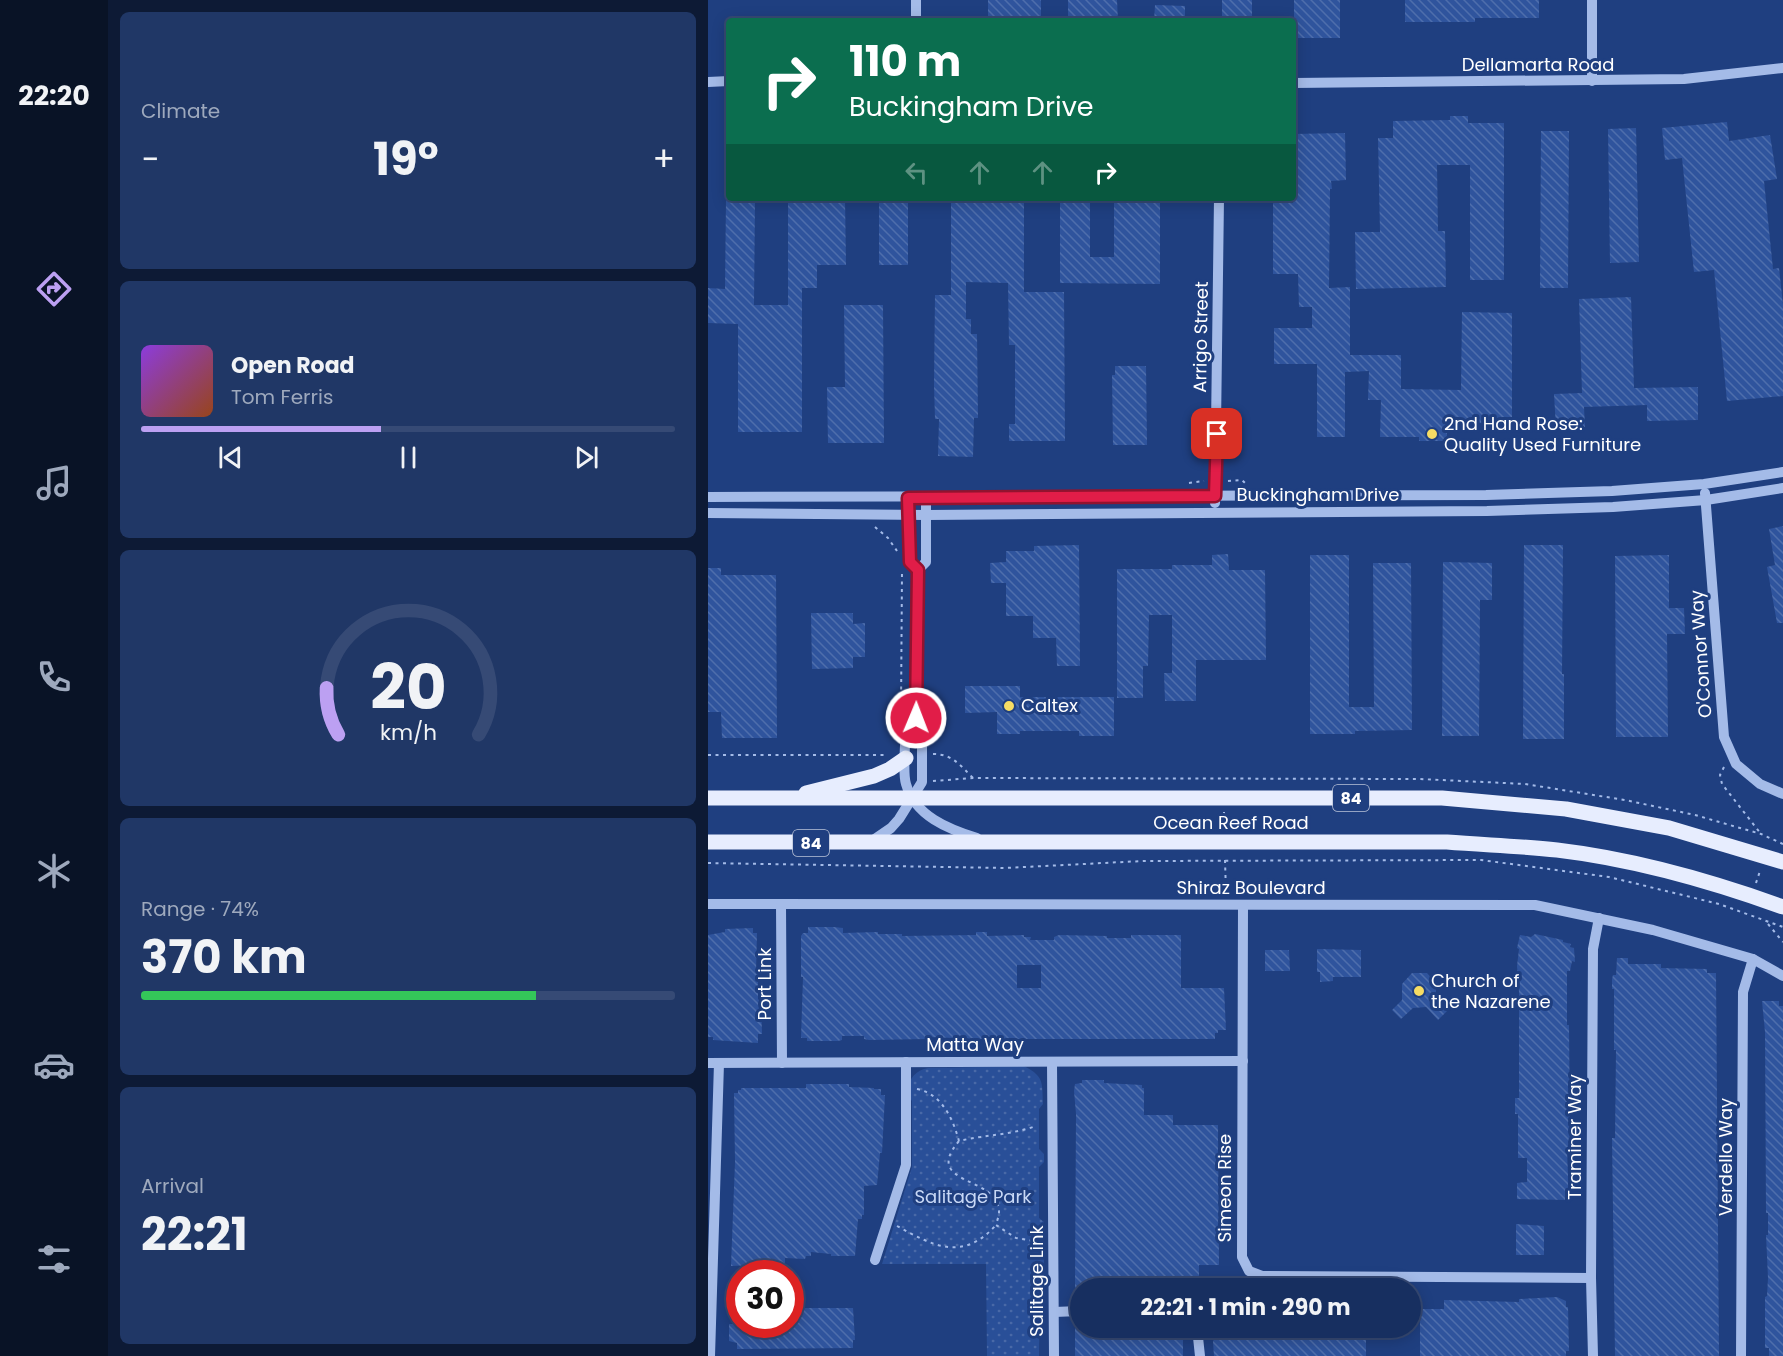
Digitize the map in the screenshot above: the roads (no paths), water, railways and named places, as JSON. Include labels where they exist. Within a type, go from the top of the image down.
[{"type":"main road","points":[[782,798],[874,776],[891,769],[903,756]]},
{"type":"main road","name":"Ocean Reef Road","points":[[708,798],[1442,798],[1566,808],[1669,828],[1783,861]]},
{"type":"main road","name":"Ocean Reef Road","points":[[708,842],[1447,842],[1558,850],[1638,864],[1753,896],[1783,908]]},
{"type":"street","points":[[916,0],[916,18]]},
{"type":"street","points":[[1592,0],[1592,81]]},
{"type":"street","name":"Dellamarta Road","points":[[1296,83],[1684,79],[1783,68]]},
{"type":"street","points":[[708,82],[726,81]]},
{"type":"street","name":"Arrigo Street","points":[[1215,513],[1219,201]]},
{"type":"street","name":"Buckingham Drive","points":[[708,496],[926,498],[1486,495],[1612,491],[1704,484],[1783,472]]},
{"type":"street","name":"O'Connor Way","points":[[1704,484],[1724,737],[1736,764],[1760,784],[1783,794]]},
{"type":"street","name":"Buckingham Drive","points":[[708,513],[927,515],[1498,511],[1613,507],[1706,500],[1783,488]]},
{"type":"street","points":[[908,498],[910,562],[918,570]]},
{"type":"street","points":[[916,718],[918,570],[926,562],[926,498]]},
{"type":"street","points":[[868,843],[891,828],[922,782],[922,723],[916,718]]},
{"type":"street","points":[[916,718],[906,724],[903,756],[905,783],[912,798],[923,813],[941,824],[994,843]]},
{"type":"street","name":"Shiraz Boulevard","points":[[708,904],[1535,905],[1653,930],[1753,959],[1783,976]]},
{"type":"street","name":"Port Link","points":[[781,904],[782,1063]]},
{"type":"street","name":"Simeon Rise","points":[[1243,905],[1242,1257],[1249,1271],[1262,1276],[1591,1278]]},
{"type":"street","name":"Traminer Way","points":[[1593,1356],[1591,1278],[1593,949],[1599,918]]},
{"type":"street","name":"Verdello Way","points":[[1741,1356],[1743,992],[1753,959]]},
{"type":"street","name":"Matta Way","points":[[713,1063],[1243,1061]]},
{"type":"street","points":[[875,1260],[906,1165],[906,1062]]},
{"type":"street","name":"Salitage Link","points":[[1052,1062],[1054,1356]]},
{"type":"street","points":[[710,1356],[713,1063]]},
{"type":"street","points":[[1054,1312],[1070,1311]]},
{"type":"street","points":[[1198,1338],[1200,1356]]},
{"type":"place","name":"2nd Hand Rose: Quality Used Furniture","points":[[1432,434]]},
{"type":"place","name":"Caltex","points":[[1009,706]]},
{"type":"place","name":"Church of the Nazarene","points":[[1419,991]]},
{"type":"park label","name":"Salitage Park","points":[[973,1197]]}]
